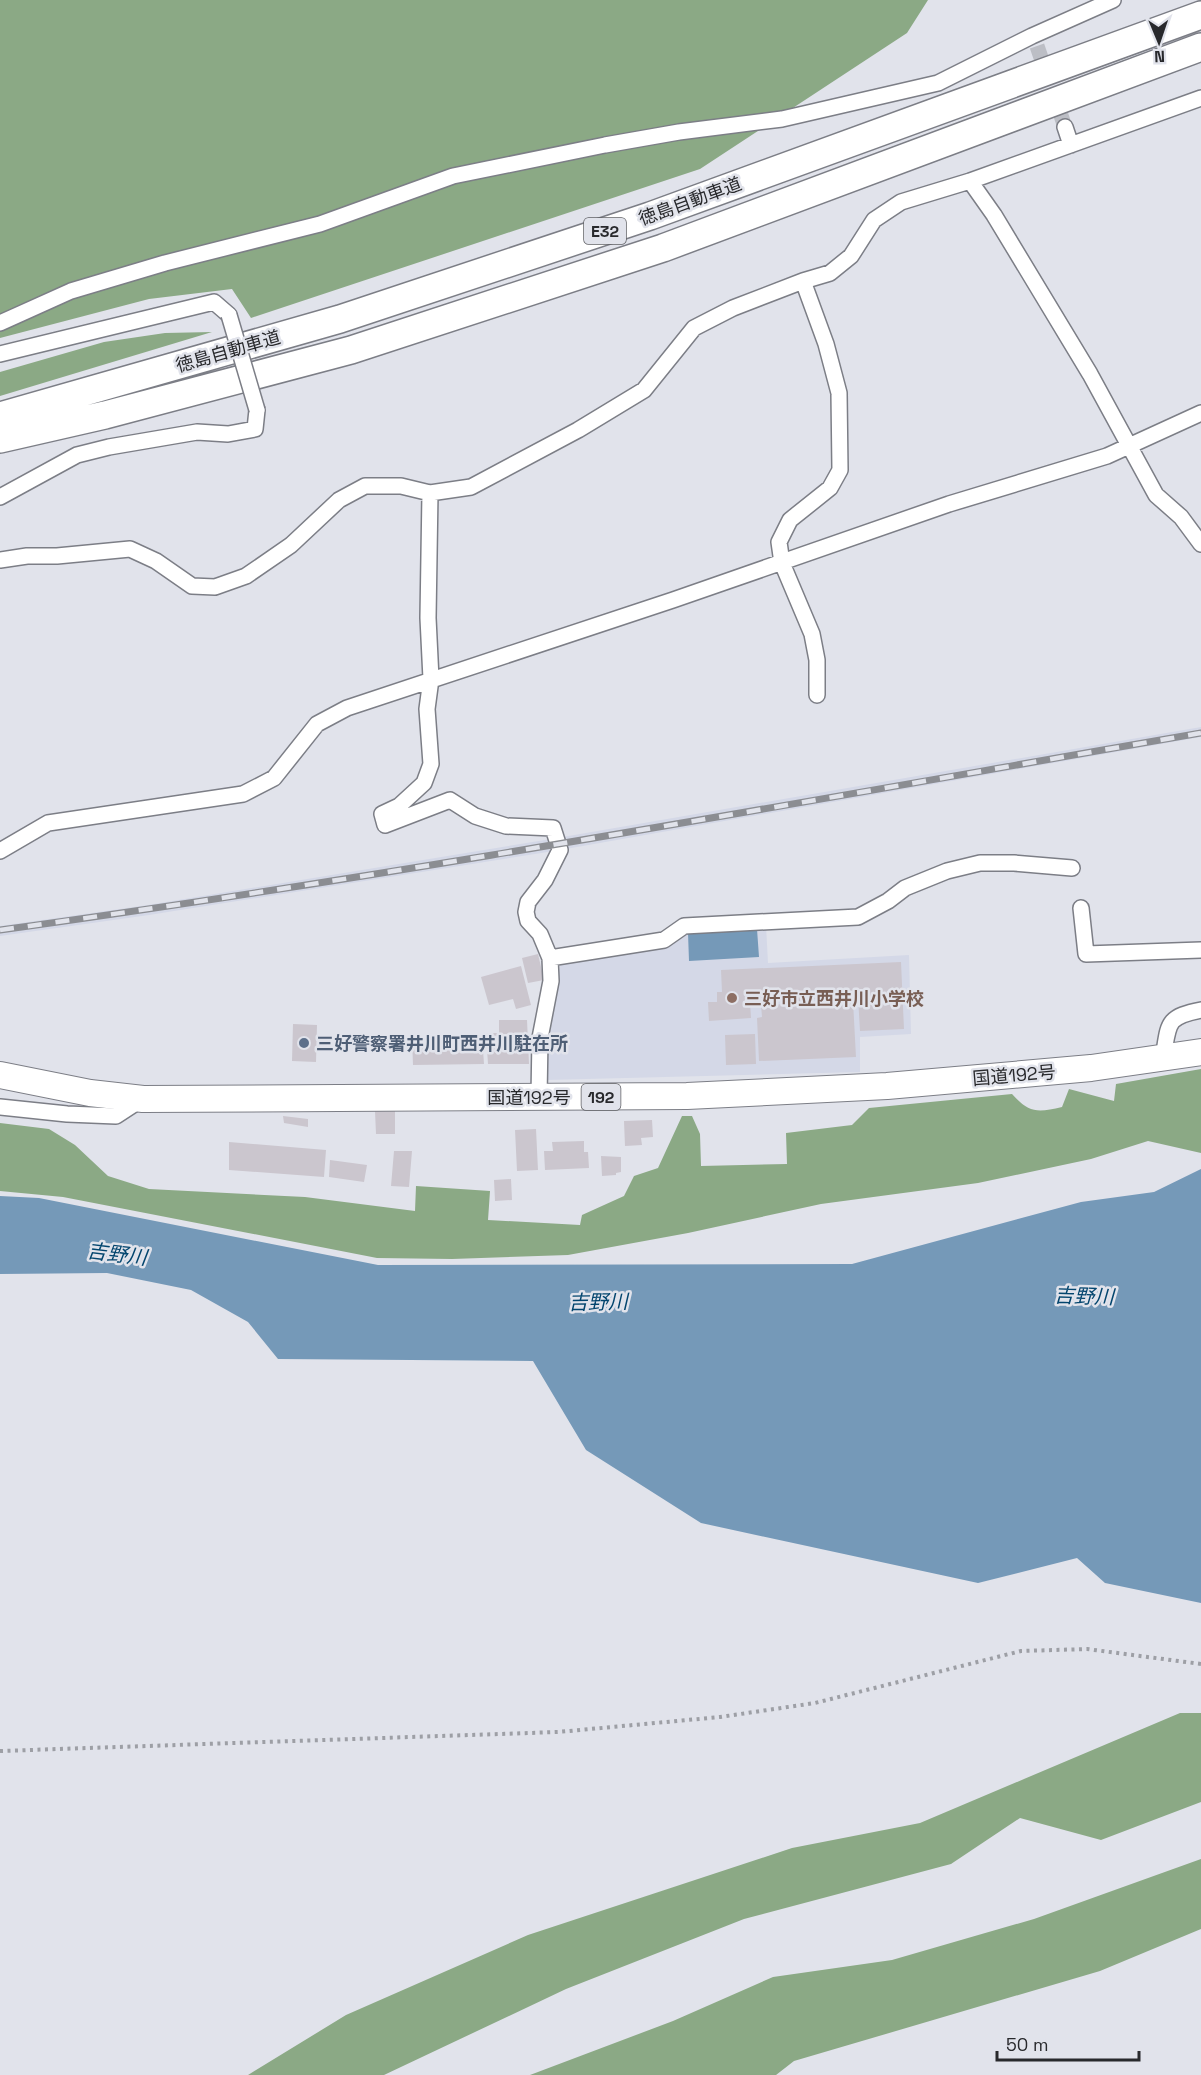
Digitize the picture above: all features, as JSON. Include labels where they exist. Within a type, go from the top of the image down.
[{"type":"highway","name":"徳島自動車道","points":[[0,416],[340,319],[650,216],[1201,15]]},
{"type":"highway","name":"徳島自動車道","points":[[0,439],[105,415],[351,350],[640,255],[1201,47]]},
{"type":"highway","name":"国道192号","points":[[0,1075],[90,1093],[143,1099],[687,1096],[887,1086],[1091,1068],[1201,1052]]},
{"type":"street","points":[[0,323],[71,291],[165,263],[320,224],[453,176],[679,132],[782,119],[938,83],[1034,41],[1113,0]]},
{"type":"street","points":[[0,560],[130,549],[156,561],[192,586],[215,587],[246,576],[291,544],[339,500],[365,486],[401,486],[430,493],[471,487],[578,430],[644,390],[694,328],[734,308],[830,273],[851,256],[874,220],[902,202],[970,181],[1201,98]]},
{"type":"street","points":[[1065,127],[1071,145]]},
{"type":"street","points":[[970,181],[1000,225],[1090,374],[1156,495],[1181,517],[1201,544]]},
{"type":"street","points":[[803,282],[826,344],[839,393],[840,470],[830,488],[790,520],[779,542],[782,562],[812,634],[817,660],[817,695]]},
{"type":"street","points":[[0,354],[214,302],[229,315],[257,410],[255,429],[228,434],[197,432],[109,447],[77,455],[0,497]]},
{"type":"street","points":[[0,851],[48,823],[243,794],[274,778],[317,724],[347,708],[949,504],[1107,456],[1201,413]]},
{"type":"street","points":[[430,493],[428,618],[431,679],[427,709],[431,764],[424,783],[399,806],[382,814],[385,825],[450,800],[475,816],[506,826],[553,828],[560,850],[545,880],[528,902],[526,912],[528,921],[540,934],[550,958],[551,981],[540,1038],[540,1097]]},
{"type":"street","points":[[550,958],[664,940],[684,926],[858,917],[888,901],[905,888],[947,871],[980,863],[1014,862],[1072,868]]},
{"type":"street","points":[[1082,908],[1086,954],[1201,950]]},
{"type":"street","points":[[1163,1058],[1168,1030],[1174,1018],[1181,1014],[1201,1010]]},
{"type":"street","points":[[0,1107],[116,1116],[143,1099]]},
{"type":"path","points":[[0,1751],[558,1732],[720,1717],[814,1703],[1021,1651],[1087,1649],[1201,1664]]},
{"type":"shaded area","points":[[1201,727],[1201,737],[560,850],[149,915],[0,936],[0,926],[148,905],[557,838]]},
{"type":"shaded area","name":"三好市立西井川小学校","points":[[766,925],[768,963],[909,955],[911,1034],[860,1037],[860,1072],[547,1080],[548,1033],[561,962],[690,930]]},
{"type":"green space","points":[[0,0],[928,0],[907,33],[700,169],[251,318],[232,289],[149,299],[0,338]]},
{"type":"green space","points":[[212,332],[0,396],[0,372],[104,342],[165,333]]},
{"type":"green space","points":[[1201,1069],[1201,1153],[1148,1141],[1091,1159],[978,1183],[821,1204],[688,1233],[568,1255],[452,1259],[377,1258],[63,1197],[0,1191],[0,1123],[49,1129],[75,1145],[108,1176],[149,1189],[305,1197],[415,1211],[416,1186],[490,1191],[488,1220],[580,1225],[582,1215],[624,1196],[634,1176],[658,1168],[682,1116],[692,1116],[700,1134],[701,1166],[787,1164],[786,1133],[852,1125],[869,1108],[1012,1094],[1023,1105],[1040,1111],[1062,1107],[1069,1089],[1114,1101],[1116,1084]]},
{"type":"green space","points":[[1180,1713],[1201,1713],[1201,1802],[1101,1840],[1020,1818],[951,1864],[744,1919],[566,1989],[384,2075],[248,2075],[346,2015],[528,1935],[792,1848],[920,1823]]},
{"type":"green space","points":[[1201,1859],[1201,1929],[1100,1971],[794,2061],[776,2075],[530,2075],[673,2021],[773,1977],[892,1960],[1034,1919]]},
{"type":"water","points":[[757,929],[759,957],[689,961],[688,933]]},
{"type":"water","name":"吉野川","points":[[1201,1169],[1201,1603],[1105,1583],[1077,1558],[978,1583],[701,1523],[586,1450],[533,1361],[278,1359],[248,1322],[191,1290],[107,1273],[0,1274],[0,1196],[39,1198],[378,1265],[852,1264],[1081,1202],[1154,1192]]},
{"type":"building","points":[[538,954],[544,980],[528,983],[522,958]]},
{"type":"building","points":[[901,962],[904,1029],[860,1031],[858,997],[812,999],[812,1003],[853,1001],[856,1057],[759,1061],[757,1018],[762,1017],[761,1005],[789,1004],[789,1000],[750,1002],[751,1018],[709,1021],[708,1002],[717,1002],[717,992],[722,992],[721,970]]},
{"type":"building","points":[[521,966],[531,1005],[516,1009],[513,999],[489,1005],[481,977]]},
{"type":"building","points":[[499,1020],[527,1020],[529,1064],[488,1064],[486,1033],[499,1033]]},
{"type":"building","name":"三好警察署井川町西井川駐在所","points":[[293,1024],[317,1025],[316,1062],[292,1061]]},
{"type":"building","points":[[755,1034],[756,1064],[726,1065],[725,1035]]},
{"type":"building","points":[[482,1036],[484,1064],[413,1065],[412,1038]]},
{"type":"building","points":[[395,1110],[395,1134],[376,1134],[375,1111]]},
{"type":"building","points":[[283,1116],[308,1119],[308,1127],[284,1123]]},
{"type":"building","points":[[652,1120],[653,1137],[641,1138],[642,1145],[625,1146],[624,1121]]},
{"type":"building","points":[[536,1129],[538,1170],[517,1171],[515,1130]]},
{"type":"building","points":[[584,1141],[584,1152],[588,1152],[589,1168],[545,1170],[544,1151],[553,1151],[552,1142]]},
{"type":"building","points":[[229,1142],[326,1150],[324,1177],[229,1170]]},
{"type":"building","points":[[394,1151],[412,1151],[409,1187],[391,1186]]},
{"type":"building","points":[[601,1156],[621,1157],[621,1172],[616,1175],[602,1176]]},
{"type":"building","points":[[330,1160],[367,1165],[364,1182],[329,1177]]},
{"type":"building","points":[[511,1179],[512,1200],[495,1201],[494,1180]]},
{"type":"tunnel","points":[[1037,46],[1065,127]]},
{"type":"railway","points":[[0,930],[451,862],[1201,733]]},
{"type":"place","name":"三好市立西井川小学校","points":[[732,998]]},
{"type":"place","name":"三好警察署井川町西井川駐在所","points":[[304,1043]]}]
